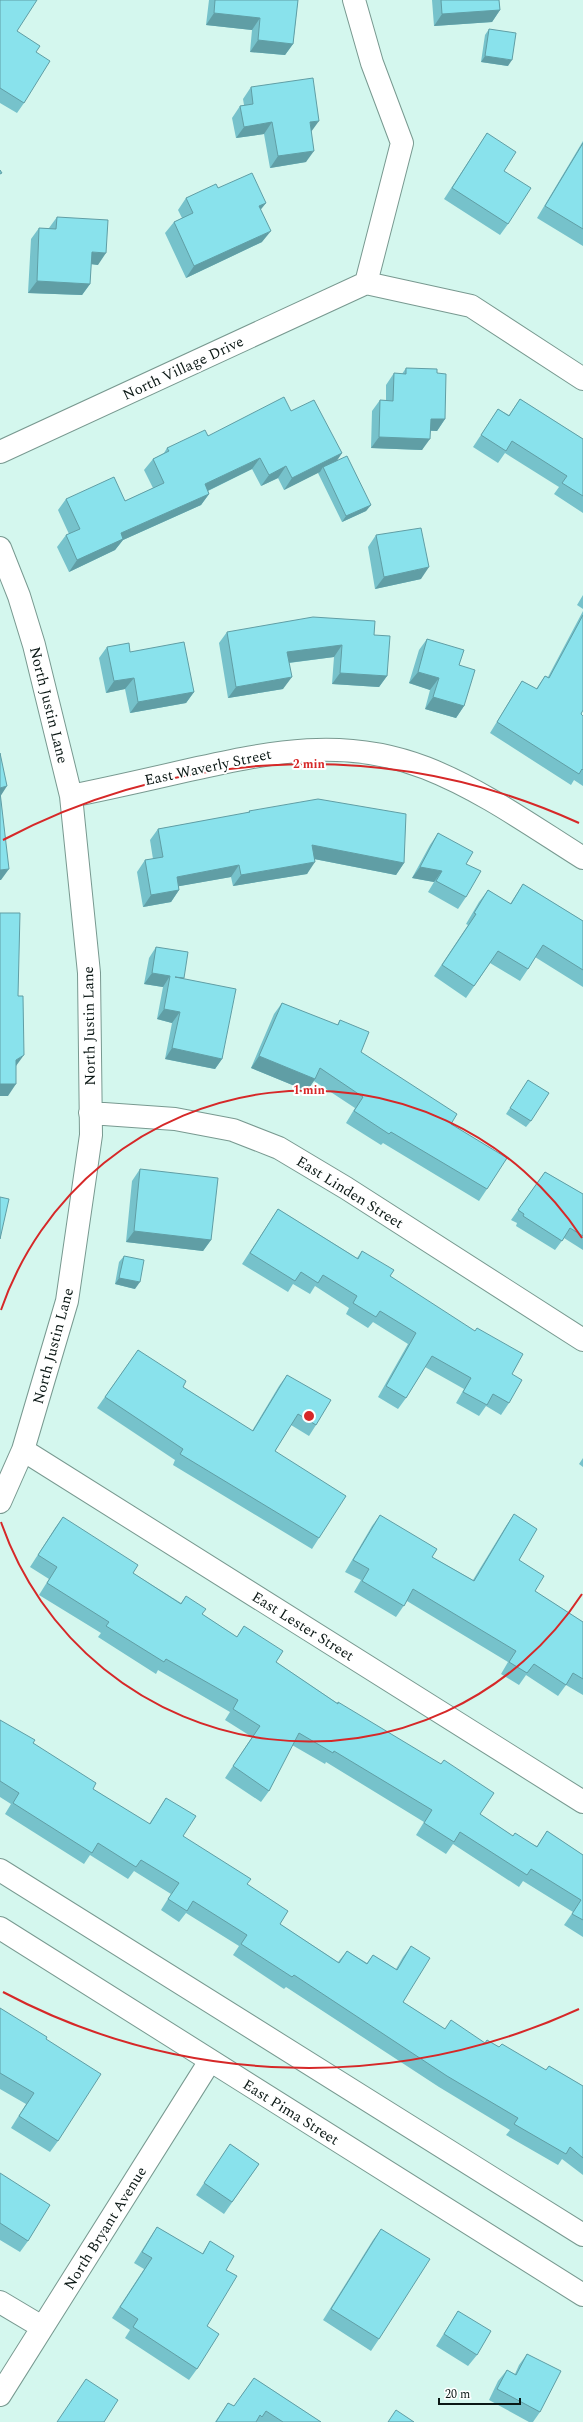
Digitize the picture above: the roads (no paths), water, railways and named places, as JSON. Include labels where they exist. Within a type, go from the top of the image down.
[{"type":"street","points":[[354,0],[372,63],[402,143],[366,283],[471,306],[583,379]]},
{"type":"street","name":"North Village Drive","points":[[0,452],[366,283]]},
{"type":"street","name":"North Justin Lane","points":[[0,548],[20,596],[34,645],[71,796],[89,973],[91,1135],[67,1301],[23,1450],[0,1502]]},
{"type":"street","name":"East Waverly Street","points":[[71,796],[231,761],[298,749],[344,749],[379,755],[425,768],[474,789],[583,858]]},
{"type":"street","name":"East Linden Street","points":[[90,1113],[175,1119],[233,1130],[279,1148],[346,1188],[583,1340]]},
{"type":"street","name":"East Lester Street","points":[[23,1450],[583,1802]]},
{"type":"street","points":[[0,1870],[583,2235]]},
{"type":"street","name":"East Pima Street","points":[[0,1928],[583,2296]]},
{"type":"street","name":"North Bryant Avenue","points":[[0,2395],[210,2061]]},
{"type":"street","points":[[0,2302],[42,2327]]}]
